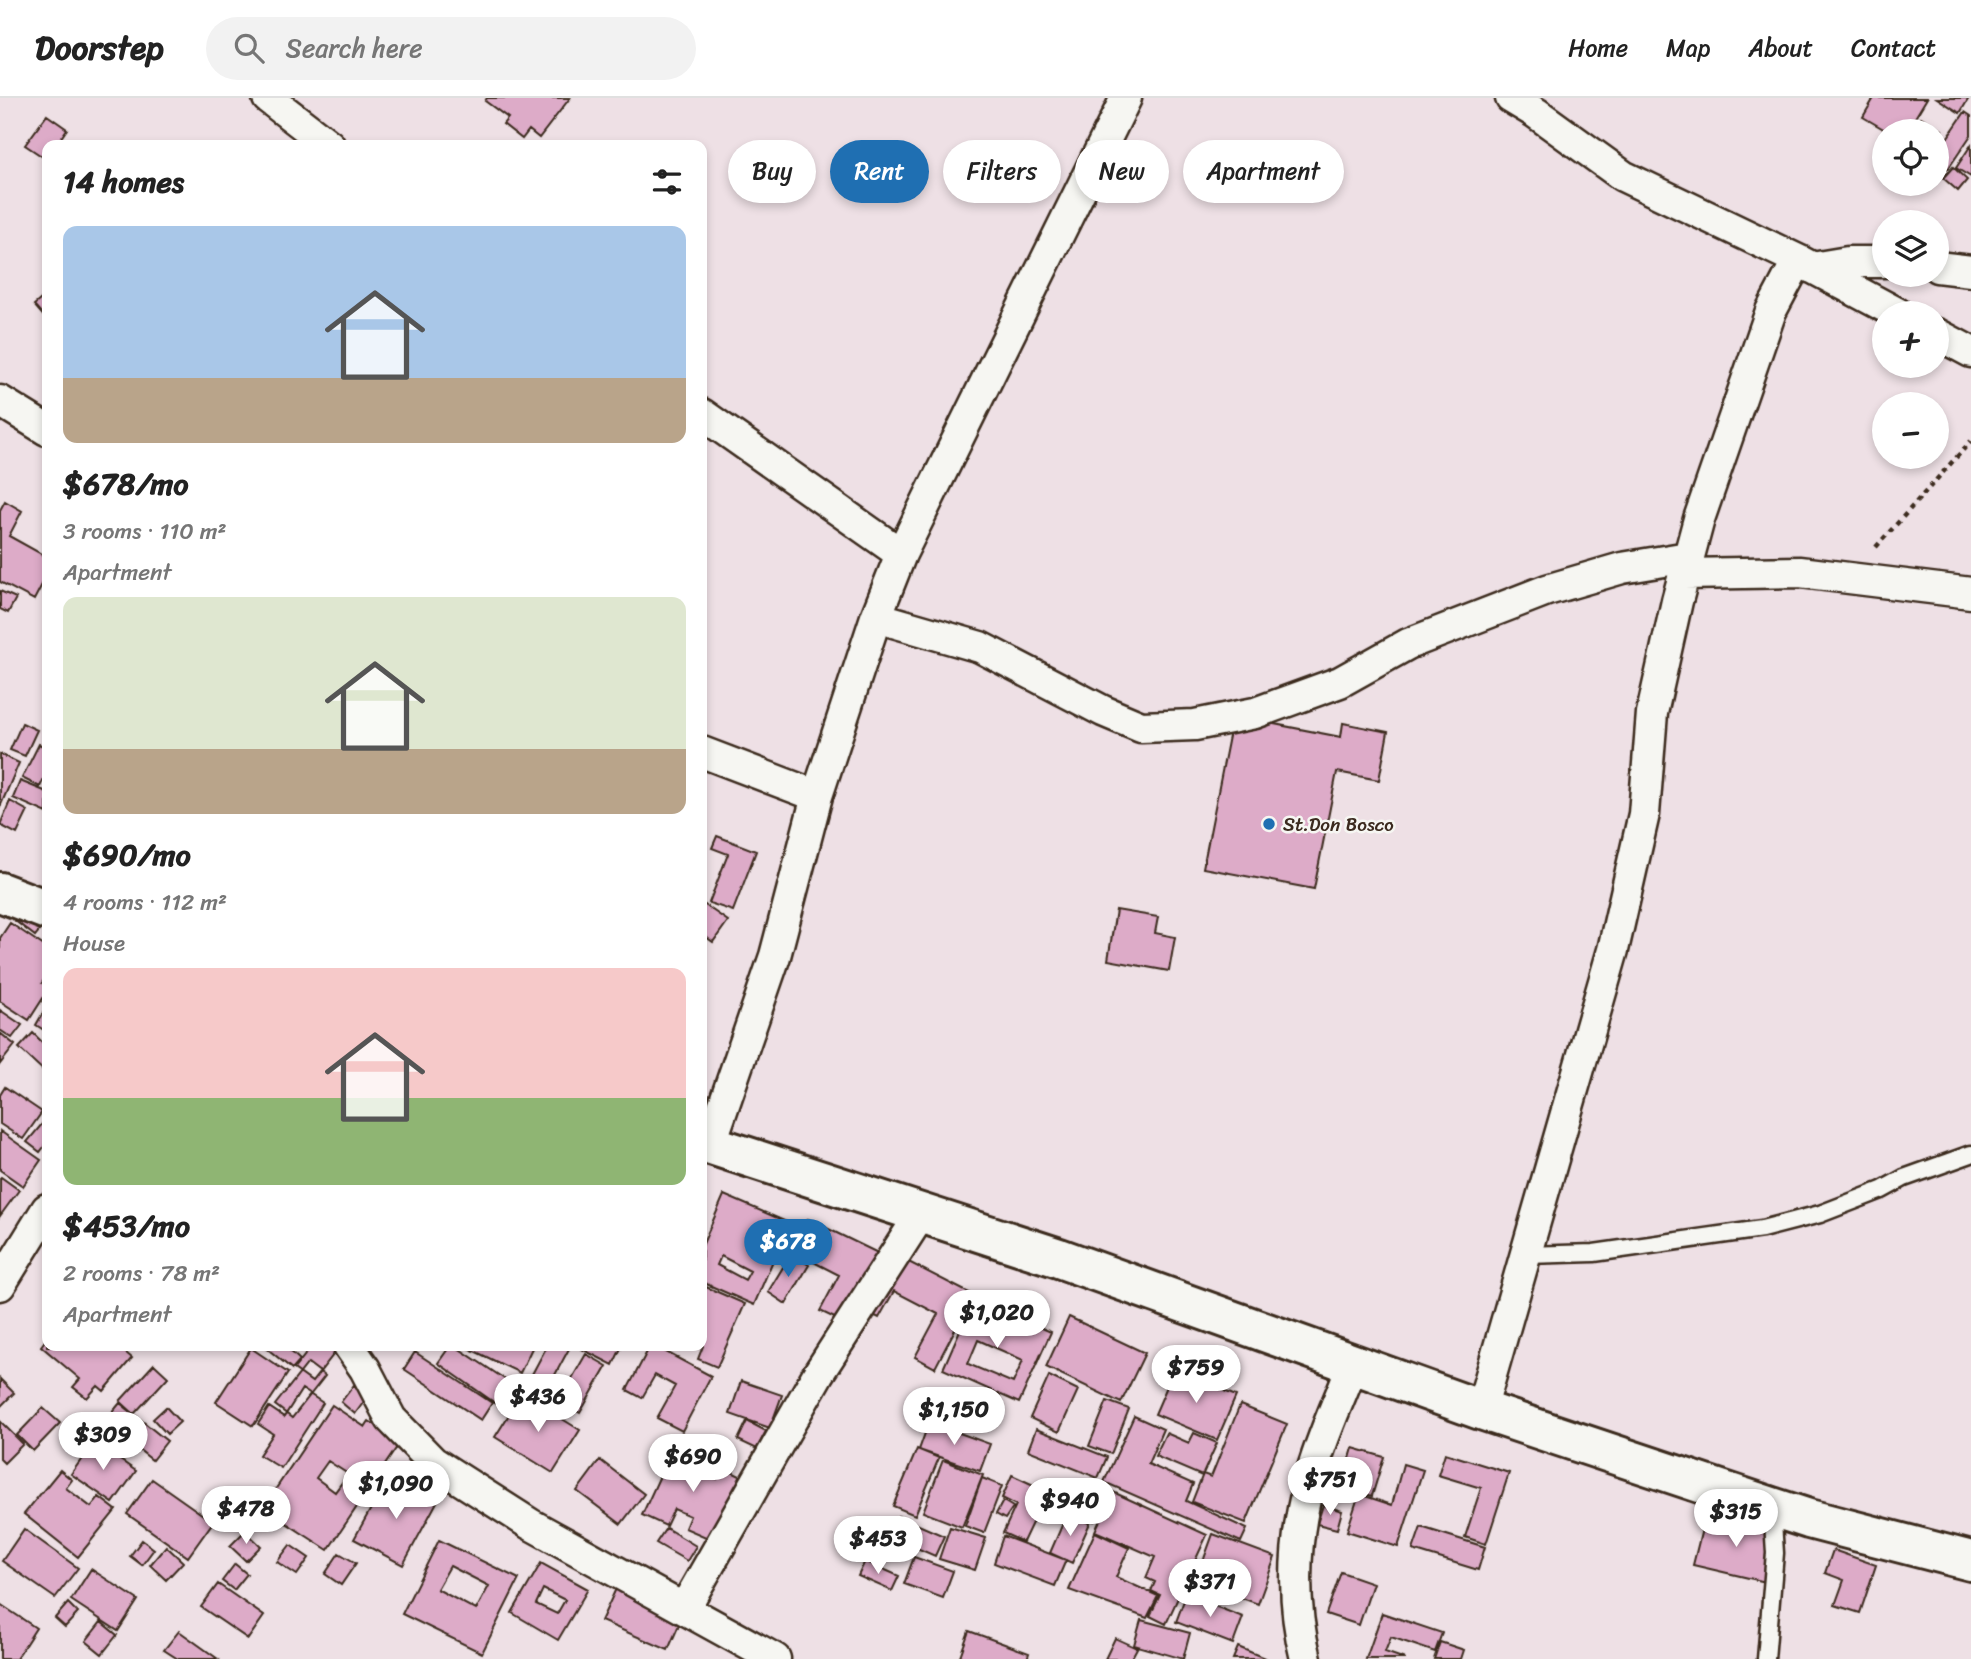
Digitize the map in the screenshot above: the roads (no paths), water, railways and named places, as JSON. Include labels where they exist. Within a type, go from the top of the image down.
[{"type":"street","points":[[268,98],[323,140]]},
{"type":"street","points":[[707,1140],[775,956],[817,796],[876,617],[901,554],[1126,98]]},
{"type":"street","points":[[1530,103],[1623,176],[1805,264],[1874,301]]},
{"type":"street","points":[[1805,264],[1872,262]]},
{"type":"street","points":[[1481,1410],[1619,923],[1644,814],[1652,713],[1686,566],[1707,494],[1771,311],[1805,264]]},
{"type":"street","points":[[1949,268],[1971,271]]},
{"type":"street","points":[[1949,340],[1971,352]]},
{"type":"street","points":[[0,401],[42,427]]},
{"type":"street","points":[[707,418],[901,554]]},
{"type":"street","points":[[876,617],[980,647],[1103,711],[1141,727],[1195,725],[1255,713],[1340,681],[1408,644],[1547,590],[1622,568],[1686,566],[1800,572],[1971,593]]},
{"type":"street","points":[[707,754],[817,796]]},
{"type":"street","points":[[0,892],[42,908]]},
{"type":"street","points":[[707,1143],[1059,1258],[1481,1410],[1772,1507],[1971,1561]]},
{"type":"street","points":[[684,1609],[818,1374],[920,1214]]},
{"type":"street","points":[[0,1284],[42,1217]]},
{"type":"street","points":[[352,1351],[365,1369],[390,1419],[433,1462],[530,1524],[684,1609],[738,1650],[775,1659]]},
{"type":"street","points":[[1307,1659],[1295,1600],[1297,1543],[1310,1478],[1353,1364]]},
{"type":"lane","points":[[1526,1255],[1594,1253],[1762,1229],[1820,1214],[1882,1190],[1904,1178],[1971,1154]]},
{"type":"lane","points":[[1766,1659],[1774,1553],[1772,1507]]},
{"type":"place","name":"St.Don Bosco","points":[[1269,824]]}]
